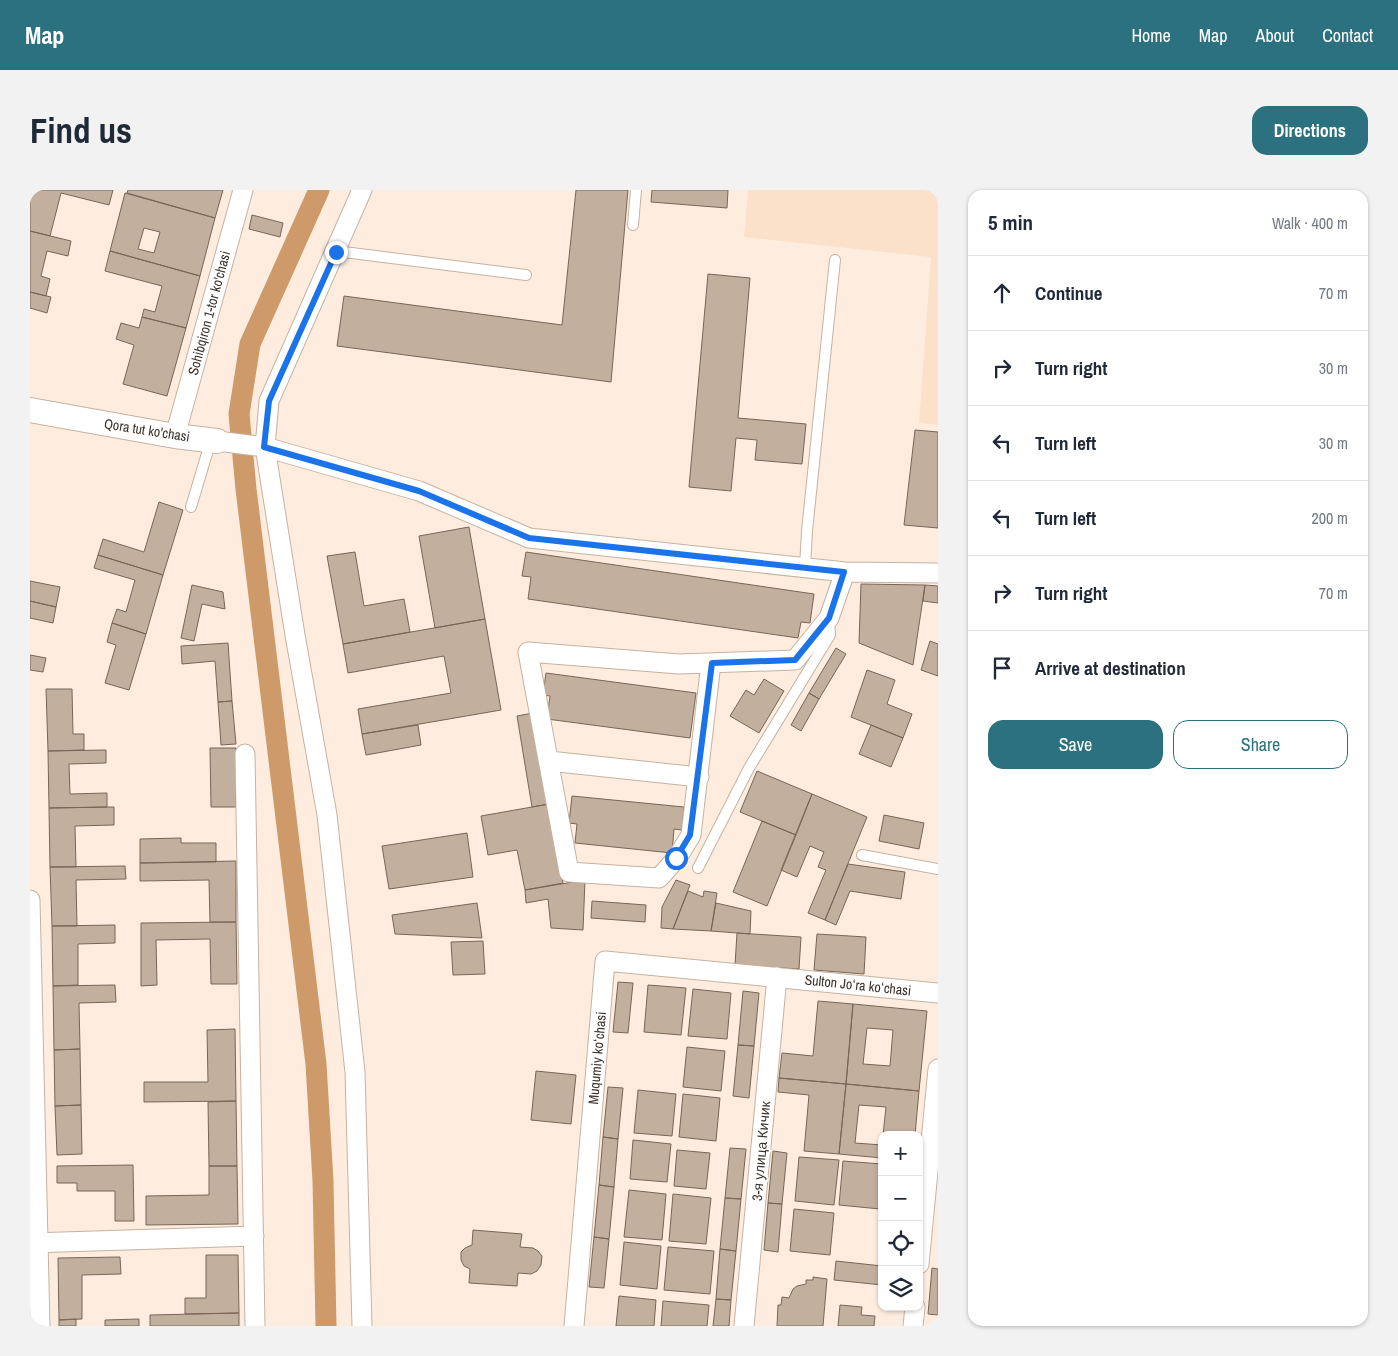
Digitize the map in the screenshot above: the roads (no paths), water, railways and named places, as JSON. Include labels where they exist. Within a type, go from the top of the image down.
[{"type":"street","name":"Sohibqiron 1-tor ko'chasi","points":[[174,436],[242,190]]},
{"type":"street","points":[[362,190],[269,401],[264,447],[330,835],[356,1072],[362,1326]]},
{"type":"street","name":"Qora tut ko'chasi","points":[[30,410],[174,436],[264,447],[419,491],[529,538],[805,566],[844,572],[938,573]]},
{"type":"street","points":[[712,663],[690,835],[676,858],[659,878],[569,872],[528,652],[679,664],[795,660],[829,618],[844,572]]},
{"type":"street","points":[[245,754],[256,1326]]},
{"type":"street","points":[[549,761],[698,777]]},
{"type":"street","points":[[30,900],[34,1242],[40,1326]]},
{"type":"street","name":"Muqumiy koʻchasi","points":[[574,1326],[605,961],[777,976]]},
{"type":"street","name":"Sulton Joʻra koʻchasi","points":[[777,976],[938,993]]},
{"type":"street","name":"3-я улица Кичик","points":[[744,1326],[777,976]]},
{"type":"street","points":[[923,1223],[938,1069]]},
{"type":"street","points":[[34,1242],[254,1236]]},
{"type":"street","points":[[913,1326],[915,1311]]},
{"type":"lane","points":[[633,225],[636,190]]},
{"type":"lane","points":[[336,252],[526,275]]},
{"type":"lane","points":[[805,566],[835,260]]},
{"type":"lane","points":[[191,507],[214,440]]},
{"type":"lane","points":[[698,868],[749,768],[830,635],[829,618]]},
{"type":"lane","points":[[862,855],[938,869]]},
{"type":"waterway","points":[[319,190],[250,344],[239,414],[246,489],[316,1064],[323,1181],[326,1326]]}]
